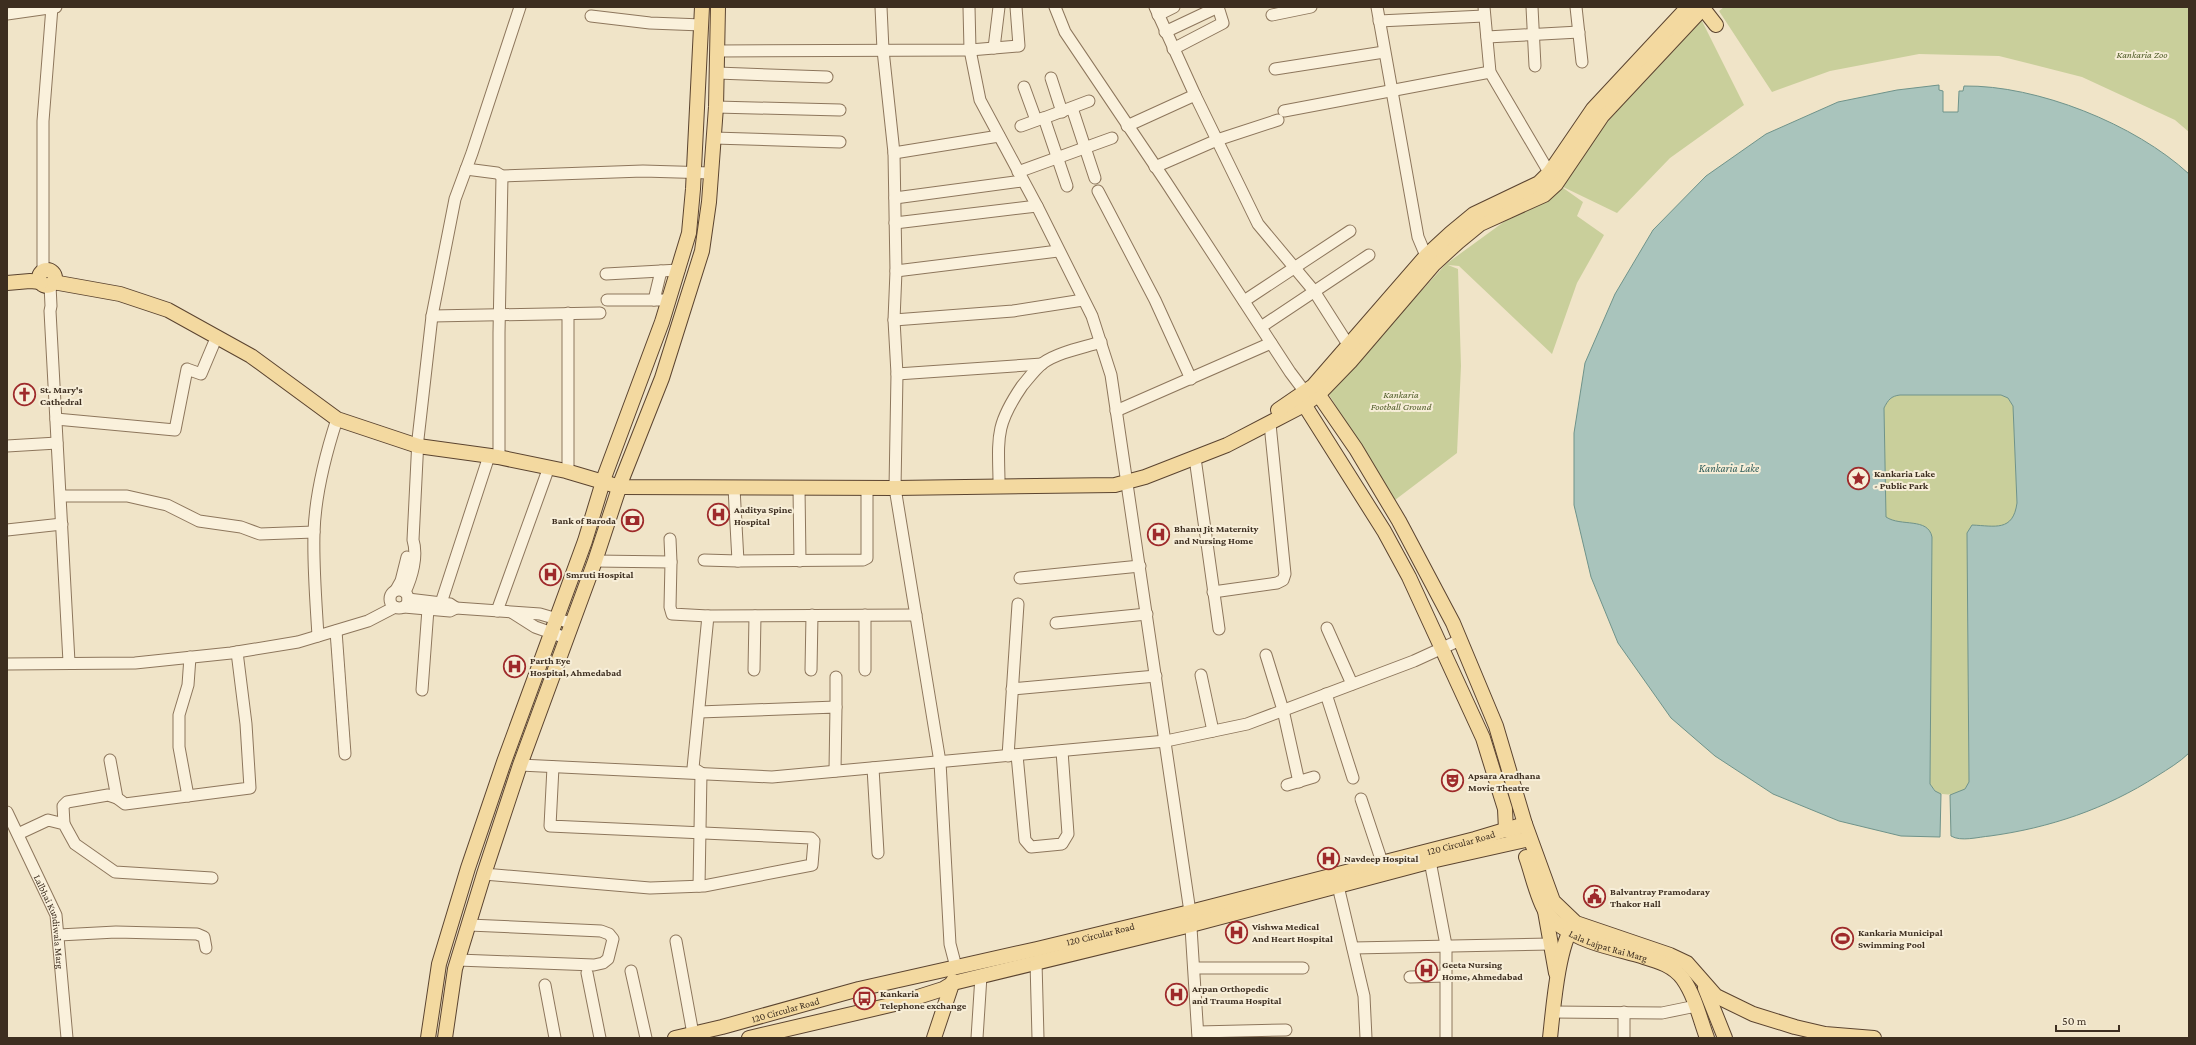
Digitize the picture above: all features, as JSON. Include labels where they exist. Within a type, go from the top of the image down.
[{"type":"main road","points":[[428,1038],[439,964],[468,868],[585,541],[604,478],[669,300],[689,233],[694,172],[702,7]]},
{"type":"main road","points":[[445,1038],[458,960],[484,874],[520,765],[595,561],[621,483],[662,378],[700,259],[704,236],[714,138],[718,51],[718,7]]},
{"type":"main road","points":[[621,483],[1115,485],[1143,470],[1224,438],[1269,416],[1308,394],[1349,346],[1430,260],[1480,224],[1544,195],[1553,178],[1602,116],[1698,8],[1716,25]]},
{"type":"main road","points":[[7,283],[47,278],[120,294],[168,310],[251,356],[337,419],[418,443],[568,465],[621,483],[734,488],[867,488],[896,484],[999,479],[1145,477],[1195,458],[1227,445],[1270,424],[1350,362],[1430,260]]},
{"type":"main road","points":[[7,277],[47,278],[121,288],[170,305],[254,351],[340,414],[418,443]]},
{"type":"main road","points":[[1308,394],[1399,521],[1426,568],[1460,640],[1496,726],[1525,824],[1525,840],[1553,901],[1572,927],[1670,955],[1687,963],[1702,982],[1716,996],[1753,1014],[1802,1029],[1825,1034],[1874,1038]]},
{"type":"main road","points":[[1308,394],[1409,577],[1483,738],[1505,809],[1506,830],[1518,834],[1525,840]]},
{"type":"main road","points":[[494,453],[549,467],[604,478]]},
{"type":"main road","name":"120 Circular Road","points":[[749,1038],[899,1002],[939,990],[952,983],[1036,962],[1382,862],[1525,824]]},
{"type":"main road","name":"120 Circular Road","points":[[675,1038],[722,1027],[859,989],[1338,886],[1430,861],[1525,840]]},
{"type":"main road","name":"Lala Lajpat Rai Marg","points":[[1525,840],[1545,911],[1572,927],[1671,967],[1682,978],[1690,991],[1707,1038]]},
{"type":"main road","points":[[1545,911],[1558,979]]},
{"type":"main road","points":[[1550,1038],[1558,979],[1572,927]]},
{"type":"main road","points":[[934,1038],[952,983],[949,969]]},
{"type":"main road","points":[[924,1038],[939,990],[949,969]]},
{"type":"main road","points":[[1702,982],[1724,1038]]},
{"type":"street","points":[[7,14],[53,7],[43,120],[44,235],[42,243],[51,306],[50,311],[57,443],[70,662]]},
{"type":"street","points":[[400,599],[401,581],[409,547],[413,540],[418,443],[432,316],[455,199],[520,7]]},
{"type":"street","points":[[881,7],[883,50],[894,153],[896,271],[894,320],[897,374],[896,484],[940,762],[950,944],[949,969]]},
{"type":"street","points":[[968,7],[970,50],[980,100],[1037,206],[1058,251],[1092,316],[1111,374],[1191,918],[1198,1035],[1286,1030]]},
{"type":"street","points":[[994,48],[999,7]]},
{"type":"street","points":[[718,51],[970,50],[1019,46],[1016,7]]},
{"type":"street","points":[[1055,7],[1065,32],[1271,343],[1308,394]]},
{"type":"street","points":[[1174,7],[1157,11],[1165,32],[1195,96],[1218,140],[1258,224],[1314,291],[1349,346]]},
{"type":"street","points":[[1165,32],[1218,7],[1223,24],[1173,49]]},
{"type":"street","points":[[1272,15],[1312,7]]},
{"type":"street","points":[[1377,7],[1418,237],[1430,260]]},
{"type":"street","points":[[1532,7],[1536,66]]},
{"type":"street","points":[[1576,7],[1582,62]]},
{"type":"street","points":[[1379,21],[1484,12],[1490,72],[1553,178]]},
{"type":"street","points":[[591,16],[650,23],[702,25]]},
{"type":"street","points":[[1487,37],[1579,32]]},
{"type":"street","points":[[1276,69],[1384,52]]},
{"type":"street","points":[[1155,166],[1281,116],[1393,91],[1490,72]]},
{"type":"street","points":[[717,73],[827,77]]},
{"type":"street","points":[[1051,78],[1086,148],[1095,178]]},
{"type":"street","points":[[1024,87],[1057,158],[1067,186]]},
{"type":"street","points":[[1127,126],[1195,96]]},
{"type":"street","points":[[1021,126],[1089,101]]},
{"type":"street","points":[[716,107],[840,110]]},
{"type":"street","points":[[894,153],[999,136]]},
{"type":"street","points":[[714,138],[840,142]]},
{"type":"street","points":[[895,198],[1020,176],[1057,158],[1112,138]]},
{"type":"street","points":[[466,168],[497,173],[502,176],[643,171],[711,173]]},
{"type":"street","points":[[441,602],[494,453],[502,176]]},
{"type":"street","points":[[1098,191],[1158,306],[1191,379]]},
{"type":"street","points":[[895,223],[1037,206]]},
{"type":"street","points":[[1244,301],[1350,231]]},
{"type":"street","points":[[896,271],[1058,251]]},
{"type":"street","points":[[1261,327],[1369,255]]},
{"type":"street","points":[[606,274],[679,270]]},
{"type":"street","points":[[654,300],[661,271]]},
{"type":"street","points":[[607,300],[669,300]]},
{"type":"street","points":[[894,320],[1013,311],[1083,300]]},
{"type":"street","points":[[432,316],[499,313],[600,313]]},
{"type":"street","points":[[568,313],[568,465]]},
{"type":"street","points":[[56,419],[175,430],[187,369],[201,374],[217,336]]},
{"type":"street","points":[[897,374],[1042,364],[1061,355],[1100,342]]},
{"type":"street","points":[[1116,412],[1271,343]]},
{"type":"street","points":[[999,479],[998,438],[1001,424],[1011,403],[1027,380],[1042,364]]},
{"type":"street","points":[[318,636],[314,532],[324,460],[337,419]]},
{"type":"street","points":[[1213,592],[1277,583],[1283,580],[1285,574],[1270,424]]},
{"type":"street","points":[[7,446],[57,443]]},
{"type":"street","points":[[1195,458],[1219,628]]},
{"type":"street","points":[[497,611],[549,467]]},
{"type":"street","points":[[734,488],[738,561]]},
{"type":"street","points":[[799,488],[800,561]]},
{"type":"street","points":[[704,560],[863,560],[867,558],[867,488]]},
{"type":"street","points":[[61,496],[127,496],[167,505],[199,521],[241,527],[260,534],[314,532]]},
{"type":"street","points":[[7,530],[62,524]]},
{"type":"street","points":[[670,539],[670,607],[672,614],[708,616],[916,615]]},
{"type":"street","points":[[595,561],[671,562]]},
{"type":"street","points":[[1020,578],[1140,566]]},
{"type":"street","points":[[400,599],[428,609],[450,611],[456,608]]},
{"type":"street","points":[[7,664],[70,662],[135,663],[237,652],[298,642],[368,621],[400,599],[441,602],[450,604],[456,608],[540,614],[571,623]]},
{"type":"street","points":[[1018,604],[1012,689],[1012,756],[1025,840],[1031,847],[1062,844],[1068,834],[1062,752]]},
{"type":"street","points":[[422,690],[428,609]]},
{"type":"street","points":[[511,612],[535,627],[566,638]]},
{"type":"street","points":[[1056,623],[1147,614]]},
{"type":"street","points":[[811,670],[812,615]]},
{"type":"street","points":[[865,615],[865,670]]},
{"type":"street","points":[[701,773],[693,768],[708,616]]},
{"type":"street","points":[[754,670],[755,616]]},
{"type":"street","points":[[1327,628],[1352,684]]},
{"type":"street","points":[[336,631],[345,754]]},
{"type":"street","points":[[520,765],[772,777],[1062,752],[1166,741],[1248,724],[1442,649],[1460,640]]},
{"type":"street","points":[[212,878],[114,872],[75,844],[64,824],[63,806],[67,802],[108,795],[117,798],[125,804],[250,788],[246,724],[237,652]]},
{"type":"street","points":[[1266,655],[1283,710],[1299,782]]},
{"type":"street","points":[[188,796],[179,747],[179,721],[188,685],[190,657]]},
{"type":"street","points":[[1201,675],[1213,731]]},
{"type":"street","points":[[1012,689],[1156,676]]},
{"type":"street","points":[[835,771],[836,677]]},
{"type":"street","points":[[1326,694],[1353,778]]},
{"type":"street","points":[[699,712],[836,707]]},
{"type":"street","points":[[110,760],[117,798]]},
{"type":"street","points":[[484,874],[650,888],[699,886],[810,867],[814,862],[814,841],[810,838],[550,826],[553,767]]},
{"type":"street","points":[[873,768],[878,853]]},
{"type":"street","points":[[699,886],[701,773]]},
{"type":"street","points":[[1287,785],[1314,777]]},
{"type":"street","points":[[1361,799],[1382,862]]},
{"type":"street","name":"Lalbhai Kundiwala Marg","points":[[7,812],[56,915],[59,935],[67,1038]]},
{"type":"street","points":[[18,834],[48,820],[64,824]]},
{"type":"street","points":[[1430,861],[1446,945],[1446,1038]]},
{"type":"street","points":[[1338,886],[1364,996],[1366,1038]]},
{"type":"street","points":[[458,960],[594,965],[603,963],[608,959],[613,939],[609,934],[601,931],[469,925]]},
{"type":"street","points":[[59,935],[116,932],[197,934],[204,937],[206,948]]},
{"type":"street","points":[[676,941],[693,1034]]},
{"type":"street","points":[[1353,948],[1551,944]]},
{"type":"street","points":[[1036,962],[1038,1038]]},
{"type":"street","points":[[1194,968],[1303,968]]},
{"type":"street","points":[[631,971],[646,1038]]},
{"type":"street","points":[[587,974],[600,1038]]},
{"type":"street","points":[[977,1038],[981,976]]},
{"type":"street","points":[[1410,977],[1446,976]]},
{"type":"street","points":[[545,985],[555,1038]]},
{"type":"street","points":[[1553,1012],[1662,1013],[1696,1006]]},
{"type":"street","points":[[1624,1012],[1624,1038]]},
{"type":"green space","name":"Kankaria Zoo","points":[[1724,7],[2189,7],[2189,132],[2175,120],[2082,77],[1999,56],[1919,54],[1830,71],[1772,92],[1719,11]]},
{"type":"green space","name":"Kankaria Football Ground","points":[[1698,13],[1744,105],[1670,158],[1617,213],[1559,185],[1583,202],[1577,216],[1604,235],[1577,283],[1552,354],[1459,266],[1448,265],[1458,269],[1461,366],[1457,453],[1395,500],[1328,393],[1446,264],[1556,184]]},
{"type":"green space","points":[[2001,395],[2008,398],[2013,406],[2017,503],[2015,515],[2010,522],[2005,525],[1967,533],[1969,782],[1964,790],[1956,794],[1937,793],[1930,784],[1932,537],[1916,524],[1897,523],[1886,517],[1884,408],[1890,399],[1894,396]]},
{"type":"water","name":"Kankaria Lake","points":[[1939,85],[1939,90],[1943,91],[1943,112],[1958,112],[1959,91],[1963,91],[1964,86],[1992,87],[2022,92],[2053,100],[2084,111],[2141,139],[2167,156],[2189,174],[2189,753],[2174,765],[2138,788],[2097,807],[2034,828],[1970,839],[1960,839],[1951,836],[1950,795],[1965,789],[1969,782],[1967,533],[1972,525],[1995,526],[2007,523],[2012,519],[2015,512],[2017,503],[2013,406],[2008,398],[2001,395],[1900,395],[1894,396],[1890,399],[1884,408],[1886,517],[1899,522],[1913,523],[1925,527],[1932,537],[1930,784],[1935,791],[1941,794],[1940,837],[1901,836],[1839,821],[1773,794],[1715,756],[1671,718],[1618,643],[1591,577],[1574,505],[1574,433],[1585,363],[1615,294],[1653,230],[1706,176],[1766,134],[1838,102],[1897,90]]},
{"type":"place","name":"St. Mary's Cathedral","points":[[24,395]]},
{"type":"place","name":"Kankaria Lake - Public Park","points":[[1859,479]]},
{"type":"place","name":"Aaditya Spine Hospital","points":[[719,515]]},
{"type":"place","name":"Bank of Baroda","points":[[632,520]]},
{"type":"place","name":"Bhanu Jit Maternity and Nursing Home","points":[[1159,534]]},
{"type":"place","name":"Smruti Hospital","points":[[550,574]]},
{"type":"place","name":"Parth Eye Hospital, Ahmedabad","points":[[514,666]]},
{"type":"place","name":"Apsara Aradhana Movie Theatre","points":[[1452,781]]},
{"type":"place","name":"Navdeep Hospital","points":[[1328,858]]},
{"type":"place","name":"Balvantray Pramodaray Thakor Hall","points":[[1594,897]]},
{"type":"place","name":"Vishwa Medical And Heart Hospital","points":[[1237,932]]},
{"type":"place","name":"Kankaria Municipal Swimming Pool","points":[[1842,938]]},
{"type":"place","name":"Geeta Nursing Home, Ahmedabad","points":[[1426,970]]},
{"type":"place","name":"Arpan Orthopedic and Trauma Hospital","points":[[1177,994]]},
{"type":"place","name":"Kankaria Telephone exchange","points":[[864,999]]}]
